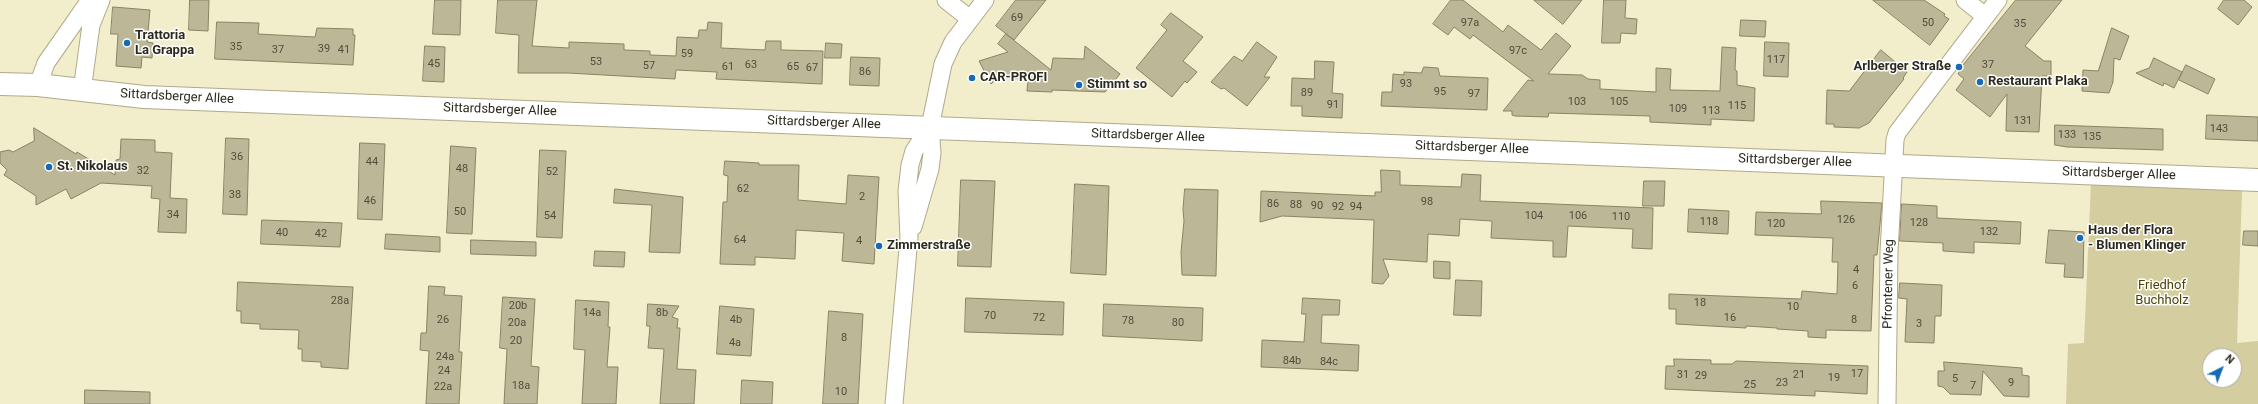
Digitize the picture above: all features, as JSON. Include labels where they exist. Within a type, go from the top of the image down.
[{"type":"main road","name":"Sittardsberger Allee","points":[[0,69],[38,85]]},
{"type":"main road","name":"Sittardsberger Allee","points":[[0,84],[38,85],[144,97],[2258,180]]},
{"type":"street","points":[[38,85],[46,63],[90,0]]},
{"type":"street","points":[[82,91],[91,25],[101,0]]},
{"type":"street","points":[[946,0],[970,19]]},
{"type":"street","points":[[894,404],[909,238],[907,191],[910,165],[914,151],[930,127],[943,64],[953,42],[985,0]]},
{"type":"street","points":[[1965,0],[1985,16]]},
{"type":"street","points":[[1893,165],[1897,133],[1998,0]]},
{"type":"street","name":"Pfrontener Weg","points":[[1887,404],[1893,165]]},
{"type":"green space","name":"Friedhof Buchholz","points":[[2091,183],[2242,191],[2237,343],[2258,341],[2258,404],[2066,404],[2068,344],[2084,343]]},
{"type":"building","points":[[190,0],[209,0],[208,31],[189,30]]},
{"type":"building","points":[[435,0],[461,0],[460,35],[433,34]]},
{"type":"building","points":[[498,0],[537,0],[532,46],[569,48],[569,42],[624,44],[624,50],[650,51],[650,55],[676,56],[677,37],[698,38],[699,30],[707,30],[708,22],[722,23],[721,48],[765,50],[766,41],[781,41],[781,50],[823,51],[822,84],[716,79],[717,72],[676,70],[675,79],[568,73],[518,73],[519,35],[496,33]]},
{"type":"building","points":[[1016,0],[1046,0],[1014,40],[996,26]]},
{"type":"building","points":[[1451,0],[1463,0],[1503,32],[1508,25],[1541,50],[1556,33],[1571,46],[1548,74],[1582,75],[1588,79],[1600,80],[1600,89],[1656,92],[1656,68],[1671,69],[1670,90],[1720,91],[1722,47],[1736,48],[1735,70],[1737,71],[1737,85],[1755,88],[1754,121],[1711,119],[1711,125],[1650,122],[1650,116],[1549,113],[1548,117],[1512,115],[1512,111],[1503,111],[1528,80],[1534,81],[1473,35],[1470,39],[1454,27],[1448,35],[1433,24]]},
{"type":"building","points":[[1534,0],[1582,0],[1563,24]]},
{"type":"building","points":[[1604,0],[1626,0],[1625,18],[1637,19],[1636,34],[1621,33],[1620,43],[1602,43]]},
{"type":"building","points":[[1873,0],[1924,0],[1945,14],[1944,16],[1949,19],[1930,45]]},
{"type":"building","points":[[2016,0],[2062,0],[2025,46],[2044,61],[2051,61],[2051,76],[2042,76],[2039,132],[2006,131],[2007,94],[1990,117],[1956,90],[1964,79],[1958,74],[1963,65]]},
{"type":"building","points":[[2224,0],[2244,0],[2252,7],[2238,25],[2218,9]]},
{"type":"building","name":"Trattoria La Grappa","points":[[113,7],[150,10],[147,42],[153,43],[152,58],[142,57],[141,68],[116,66],[118,34],[111,34]]},
{"type":"building","points":[[1171,13],[1203,37],[1183,61],[1197,72],[1187,83],[1185,81],[1172,97],[1136,68],[1167,30],[1161,25]]},
{"type":"building","points":[[1741,20],[1766,21],[1765,37],[1740,36]]},
{"type":"building","points":[[217,22],[259,23],[258,34],[315,37],[317,28],[353,29],[353,35],[355,35],[353,65],[215,59]]},
{"type":"building","points":[[2112,28],[2129,36],[2120,60],[2114,58],[2113,82],[2109,93],[2082,91],[2083,70],[2098,71]]},
{"type":"building","points":[[1006,34],[1051,70],[1053,58],[1084,59],[1085,46],[1120,74],[1105,92],[1052,90],[1052,92],[1027,91],[1028,79],[998,78],[991,84],[979,61],[1008,52],[998,44]]},
{"type":"building","points":[[1257,42],[1277,57],[1264,77],[1270,77],[1247,106],[1224,88],[1221,89],[1211,82],[1234,56],[1242,61]]},
{"type":"building","points":[[1765,42],[1789,43],[1788,77],[1764,76]]},
{"type":"building","points":[[826,43],[842,44],[841,58],[825,58]]},
{"type":"building","points":[[425,46],[445,47],[444,82],[423,81]]},
{"type":"building","points":[[1881,50],[1907,72],[1903,78],[1904,79],[1869,123],[1859,128],[1834,127],[1834,124],[1826,124],[1827,90],[1849,91]]},
{"type":"building","points":[[851,57],[880,58],[879,86],[850,85]]},
{"type":"building","points":[[2154,58],[2182,72],[2174,88],[2164,83],[2163,86],[2136,73],[2149,68]]},
{"type":"building","points":[[1315,61],[1334,62],[1332,93],[1343,94],[1342,118],[1302,116],[1302,106],[1291,106],[1292,78],[1314,79]]},
{"type":"building","points":[[2186,65],[2215,79],[2208,94],[2179,80]]},
{"type":"building","points":[[1424,67],[1438,68],[1440,76],[1488,78],[1487,110],[1381,106],[1382,92],[1392,92],[1393,74],[1404,75],[1404,72],[1421,73]]},
{"type":"building","points":[[2207,115],[2258,117],[2258,141],[2206,139]]},
{"type":"building","points":[[2055,125],[2163,129],[2163,150],[2067,147],[2055,145]]},
{"type":"building","points":[[34,128],[76,154],[77,152],[115,175],[116,160],[120,159],[121,139],[155,140],[155,152],[172,153],[170,198],[187,199],[186,233],[158,232],[160,199],[151,198],[152,186],[101,183],[71,199],[66,189],[36,205],[36,196],[4,175],[7,170],[0,163],[0,152],[9,150],[13,152],[34,141]]},
{"type":"building","points":[[226,138],[249,139],[247,215],[223,214]]},
{"type":"building","points":[[360,143],[385,144],[382,220],[358,219]]},
{"type":"building","points":[[451,146],[476,148],[472,234],[447,233]]},
{"type":"building","points":[[540,150],[566,151],[562,238],[537,237]]},
{"type":"building","points":[[725,161],[759,163],[759,165],[799,165],[798,200],[846,204],[848,175],[879,177],[874,264],[842,261],[844,233],[796,230],[795,259],[755,257],[755,265],[720,264],[723,202],[727,202],[728,176],[724,175]]},
{"type":"building","points":[[1381,170],[1400,171],[1400,185],[1461,187],[1462,174],[1481,175],[1480,201],[1653,208],[1652,249],[1632,248],[1633,229],[1568,226],[1566,257],[1553,257],[1553,241],[1491,238],[1492,221],[1460,219],[1459,236],[1428,234],[1427,262],[1383,259],[1389,276],[1383,284],[1372,283],[1374,220],[1282,216],[1260,222],[1261,191],[1375,196],[1375,192],[1381,192]]},
{"type":"building","points":[[961,180],[995,181],[991,267],[958,266]]},
{"type":"building","points":[[1644,181],[1665,181],[1664,206],[1643,206]]},
{"type":"building","points":[[1075,184],[1109,186],[1106,275],[1071,273]]},
{"type":"building","points":[[615,189],[683,197],[680,253],[649,252],[652,205],[614,203]]},
{"type":"building","points":[[1185,189],[1218,190],[1216,276],[1182,275],[1181,252]]},
{"type":"building","points":[[1821,201],[1882,203],[1877,255],[1874,255],[1871,331],[1826,330],[1826,338],[1808,337],[1808,331],[1777,328],[1746,326],[1746,328],[1676,324],[1676,309],[1669,309],[1669,294],[1801,299],[1802,291],[1837,294],[1838,262],[1832,262],[1833,238],[1755,235],[1756,212],[1821,214]]},
{"type":"building","points":[[1902,204],[1937,206],[1937,218],[2021,222],[2020,244],[1974,242],[1974,253],[1943,251],[1943,243],[1900,241]]},
{"type":"building","points":[[1689,209],[1729,211],[1728,234],[1688,232]]},
{"type":"building","points":[[262,220],[342,223],[340,247],[261,244]]},
{"type":"building","points":[[2049,230],[2084,232],[2083,278],[2064,277],[2065,264],[2046,263]]},
{"type":"building","points":[[2244,231],[2258,231],[2258,246],[2243,245]]},
{"type":"building","points":[[386,234],[440,237],[440,252],[385,249]]},
{"type":"building","points":[[471,240],[536,242],[536,256],[471,254]]},
{"type":"building","points":[[595,251],[625,252],[624,267],[594,266]]},
{"type":"building","points":[[1434,261],[1450,262],[1450,279],[1434,278]]},
{"type":"building","points":[[1456,280],[1482,281],[1481,316],[1454,315]]},
{"type":"building","points":[[238,282],[353,287],[348,369],[321,367],[321,362],[302,361],[302,349],[298,349],[299,330],[260,329],[260,324],[241,323],[241,311],[237,311]]},
{"type":"building","points":[[1900,283],[1942,285],[1941,316],[1935,316],[1934,343],[1905,342],[1907,299],[1899,298]]},
{"type":"building","points":[[429,286],[445,287],[444,295],[462,296],[459,352],[462,352],[459,404],[426,404],[429,351],[420,350],[421,333],[426,333]]},
{"type":"building","points":[[503,297],[535,299],[531,366],[539,367],[537,404],[504,404],[507,349],[500,348]]},
{"type":"building","points":[[966,298],[1064,302],[1063,335],[965,332]]},
{"type":"building","points":[[1303,298],[1340,300],[1339,315],[1322,315],[1321,343],[1359,345],[1358,371],[1261,367],[1262,340],[1304,342],[1306,314],[1302,314]]},
{"type":"building","points":[[576,300],[609,302],[608,327],[610,327],[607,367],[618,367],[616,404],[582,404],[585,350],[574,349]]},
{"type":"building","points":[[648,304],[679,306],[672,317],[678,319],[677,328],[680,328],[677,369],[696,370],[694,404],[660,404],[664,349],[648,348],[650,326],[647,326]]},
{"type":"building","points":[[1104,304],[1203,308],[1202,341],[1103,336]]},
{"type":"building","points":[[720,306],[754,309],[751,356],[717,354]]},
{"type":"building","points":[[829,311],[863,314],[858,404],[823,404]]},
{"type":"building","points":[[1674,359],[1711,360],[1711,364],[1732,364],[1736,361],[1868,366],[1867,394],[1815,391],[1815,396],[1665,389],[1666,366],[1674,366]]},
{"type":"building","points":[[1944,362],[2022,368],[2022,375],[2029,376],[2029,397],[2004,396],[1983,371],[1981,395],[1950,394],[1943,387],[1938,386],[1938,371],[1944,371]]},
{"type":"building","points":[[742,380],[773,382],[772,404],[741,404]]},
{"type":"building","points":[[85,390],[150,392],[150,404],[85,404]]},
{"type":"place","name":"Trattoria La Grappa","points":[[127,43]]},
{"type":"place","name":"Arlberger Straße","points":[[1959,67]]},
{"type":"place","name":"CAR-PROFI","points":[[972,78]]},
{"type":"place","name":"Restaurant Plaka","points":[[1980,82]]},
{"type":"place","name":"Stimmt so","points":[[1079,85]]},
{"type":"place","name":"St. Nikolaus","points":[[49,167]]},
{"type":"place","name":"Haus der Flora - Blumen Klinger","points":[[2080,238]]},
{"type":"place","name":"Zimmerstraße","points":[[879,246]]}]
